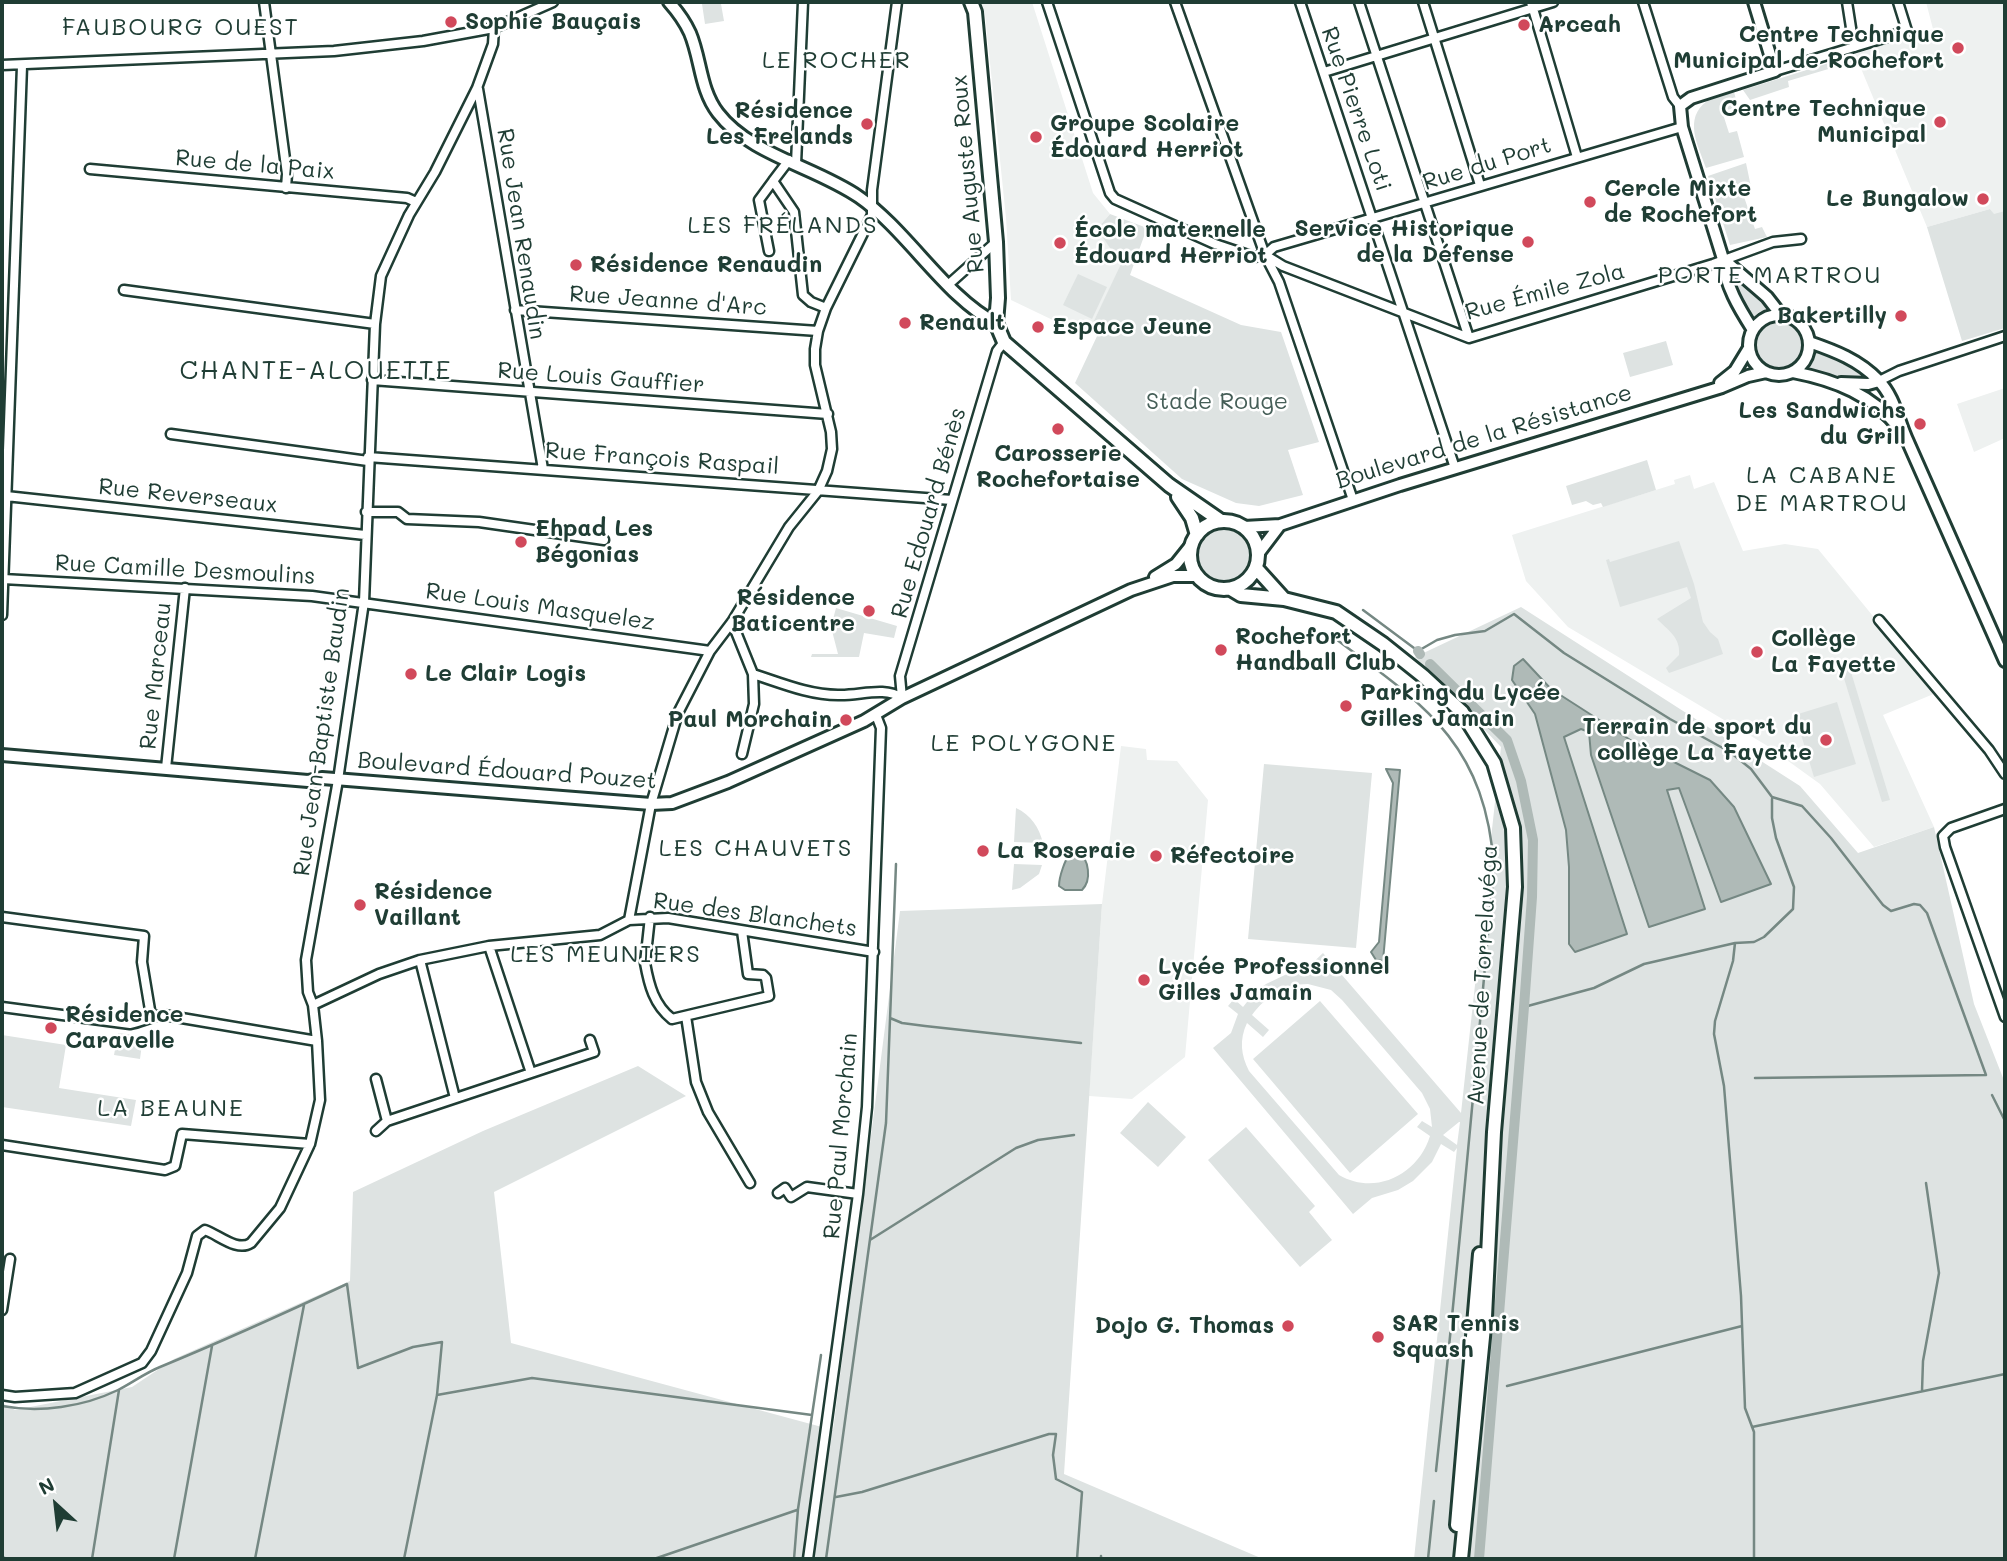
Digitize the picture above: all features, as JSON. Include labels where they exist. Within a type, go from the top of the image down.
[{"type":"main road","name":"Rue Auguste Roux","points":[[971,2],[975,12],[996,242],[996,323],[1004,342]]},
{"type":"main road","points":[[1004,342],[1169,485],[1222,521]]},
{"type":"main road","points":[[1169,485],[1187,508],[1194,539],[1191,564],[1197,576],[1214,588],[1231,589],[1241,585],[1256,568],[1256,544],[1244,527],[1222,521],[1212,523],[1194,539]]},
{"type":"main road","points":[[1256,568],[1284,599]]},
{"type":"main road","name":"Avenue de Torrelavéga","points":[[1231,589],[1241,595],[1284,599],[1336,612],[1383,644],[1462,712],[1494,764],[1513,828],[1515,887],[1454,1559]]},
{"type":"main road","name":"Avenue de Torrelavéga","points":[[1461,1559],[1485,1317],[1494,1132]]},
{"type":"street","points":[[264,2],[287,174],[286,188]]},
{"type":"street","points":[[2,65],[271,55],[423,41],[494,28],[553,2]]},
{"type":"street","points":[[669,2],[690,32],[709,99],[718,114],[743,137],[833,180],[872,206],[949,284],[984,316],[996,323]]},
{"type":"street","points":[[769,251],[759,200],[773,180],[792,162],[803,2]]},
{"type":"street","points":[[629,920],[651,804],[678,713],[710,651],[732,622],[789,527],[818,491],[827,471],[832,449],[828,414],[815,365],[818,331],[826,308],[872,215],[897,2]]},
{"type":"street","name":"Rue Émile Zola","points":[[1047,2],[1110,193],[1115,199],[1215,244],[1254,257],[1265,255],[1283,266],[1469,338],[1773,242],[1801,239]]},
{"type":"street","points":[[1175,2],[1265,255],[1279,282],[1353,500]]},
{"type":"street","name":"Rue Pierre Loti","points":[[1300,2],[1455,468]]},
{"type":"street","points":[[1359,2],[1469,338]]},
{"type":"street","points":[[1423,2],[1480,186]]},
{"type":"street","points":[[1324,72],[1532,5],[1553,2]]},
{"type":"street","points":[[1643,2],[1673,97],[1680,106],[1682,127],[1723,259],[1724,272],[1753,330]]},
{"type":"street","points":[[1754,2],[1775,71]]},
{"type":"street","points":[[1847,2],[1854,47]]},
{"type":"street","points":[[1680,106],[1691,98],[1907,31],[1898,2]]},
{"type":"street","points":[[1532,5],[1577,157]]},
{"type":"street","name":"Rue Jean-Baptiste Baudin","points":[[2,1395],[15,1397],[75,1393],[142,1363],[151,1351],[187,1273],[197,1236],[205,1230],[239,1246],[246,1247],[251,1243],[280,1208],[310,1144],[320,1100],[317,1041],[313,1005],[308,992],[306,960],[338,780],[364,602],[372,380],[381,276],[384,264],[478,88],[493,44],[494,28]]},
{"type":"street","points":[[2,615],[5,462],[22,65]]},
{"type":"street","name":"Rue Jean Renaudin","points":[[478,88],[542,470]]},
{"type":"street","name":"Rue du Port","points":[[1265,255],[1274,247],[1682,127]]},
{"type":"street","name":"Rue de la Paix","points":[[90,170],[407,198],[416,202]]},
{"type":"street","points":[[773,180],[794,212],[803,295],[811,302],[826,308]]},
{"type":"street","points":[[949,284],[996,242]]},
{"type":"street","points":[[1723,259],[1767,297],[1781,315]]},
{"type":"street","points":[[124,290],[375,324]]},
{"type":"street","name":"Rue Jeanne d'Arc","points":[[515,310],[818,331]]},
{"type":"street","points":[[1793,372],[1805,360],[1809,342],[1801,324],[1781,315],[1767,318],[1753,330],[1749,348],[1753,360],[1766,372],[1780,375],[1793,372],[1834,382],[1868,384],[2005,336]]},
{"type":"street","name":"Rue Edouard Bénès","points":[[902,698],[900,676],[997,351],[1004,342]]},
{"type":"street","points":[[1809,342],[1844,354],[1879,381],[1890,396],[2005,661]]},
{"type":"street","name":"Boulevard de la Résistance","points":[[1701,392],[1729,377],[1740,365],[1749,348]]},
{"type":"street","name":"Boulevard de la Résistance","points":[[1244,527],[1280,526],[1353,500],[1766,372]]},
{"type":"street","name":"Rue Louis Gauffier","points":[[372,380],[828,414]]},
{"type":"street","points":[[1834,382],[1876,404],[1892,419],[1907,440]]},
{"type":"street","name":"Rue François Raspail","points":[[172,434],[368,459],[952,500]]},
{"type":"street","name":"Rue Reverseaux","points":[[6,496],[365,535]]},
{"type":"street","points":[[366,512],[398,512],[407,519],[479,522],[604,540]]},
{"type":"street","points":[[1258,554],[1280,526]]},
{"type":"street","name":"Boulevard Édouard Pouzet","points":[[1132,590],[1176,564],[1194,539]]},
{"type":"street","name":"Boulevard Édouard Pouzet","points":[[2,755],[308,780],[651,804],[672,803],[700,794],[876,715],[902,698],[1132,590],[1180,574],[1197,576]]},
{"type":"street","name":"Rue Camille Desmoulins","points":[[3,579],[312,596],[364,602]]},
{"type":"street","name":"Rue Marceau","points":[[166,768],[185,588]]},
{"type":"street","name":"Rue Louis Masquelez","points":[[364,602],[710,651]]},
{"type":"street","points":[[1879,620],[1989,750],[2005,774]]},
{"type":"street","points":[[732,622],[753,674],[754,704],[742,754]]},
{"type":"street","points":[[753,674],[814,692],[838,695],[892,691],[902,698]]},
{"type":"street","name":"Rue Paul Morchain","points":[[808,1559],[858,1194],[867,1107],[881,728],[876,715]]},
{"type":"street","points":[[2005,809],[1951,828],[1943,836],[2005,1017]]},
{"type":"street","points":[[2,917],[144,936],[142,962],[150,1016]]},
{"type":"street","points":[[650,917],[645,963],[652,994],[673,1019],[769,996],[766,978],[763,975],[748,974],[742,930]]},
{"type":"street","name":"Rue des Blanchets","points":[[313,1005],[379,974],[420,960],[489,946],[600,935],[629,920],[650,917],[874,952]]},
{"type":"street","points":[[489,946],[531,1073]]},
{"type":"street","points":[[420,960],[455,1098]]},
{"type":"street","points":[[2,1007],[130,1024],[141,1022],[150,1016],[164,1015],[317,1041]]},
{"type":"street","points":[[686,1016],[696,1082],[708,1112],[750,1183]]},
{"type":"street","points":[[376,1130],[387,1122],[594,1052],[590,1040]]},
{"type":"street","points":[[376,1079],[387,1122]]},
{"type":"street","points":[[2,1145],[165,1170],[175,1166],[182,1134],[310,1144]]},
{"type":"street","points":[[778,1193],[785,1188],[791,1197],[807,1187],[858,1194]]},
{"type":"street","points":[[2,1310],[10,1259]]},
{"type":"shaded area","name":"Groupe Scolaire Édouard Herriot","points":[[981,2],[1032,2],[1093,193],[1110,214],[1097,229],[1122,264],[1090,329],[1084,330],[1082,334],[1011,300],[1006,218],[985,14]]},
{"type":"shaded area","points":[[1926,2],[2005,2],[2005,211],[1994,215],[1990,209],[1927,227],[1855,54],[1933,29]]},
{"type":"shaded area","points":[[2005,388],[2005,438],[1974,452],[1957,404]]},
{"type":"shaded area","name":"Collège La Fayette","points":[[1690,475],[1694,489],[1714,482],[1743,551],[1785,544],[1818,549],[1936,693],[1883,715],[1934,827],[1874,847],[1820,784],[1766,745],[1568,627],[1526,581],[1512,535],[1675,484],[1674,480]]},
{"type":"shaded area","points":[[1523,659],[1551,689],[1632,741],[1710,780],[1734,807],[1771,884],[1721,902],[1679,788],[1667,790],[1705,909],[1649,927],[1591,755],[1589,732],[1581,729],[1564,737],[1627,934],[1575,952],[1569,944],[1566,830],[1535,714],[1512,680],[1514,666]]},
{"type":"shaded area","name":"Lycée Professionnel Gilles Jamain","points":[[1121,746],[1146,749],[1147,760],[1177,761],[1208,800],[1185,1057],[1132,1099],[1089,1096],[1102,904]]},
{"type":"shaded area","points":[[1386,769],[1400,770],[1383,961],[1376,960],[1371,952],[1379,942],[1393,783]]},
{"type":"shaded area","points":[[1078,851],[1087,864],[1087,881],[1082,890],[1065,890],[1059,886],[1063,868],[1071,852]]},
{"type":"green space","points":[[704,2],[728,2],[721,4],[724,21],[705,24]]},
{"type":"green space","points":[[1851,56],[1852,62],[1788,81],[1789,87],[1750,100],[1743,90]]},
{"type":"green space","points":[[1734,92],[1737,103],[1731,109],[1722,111],[1729,133],[1737,131],[1744,157],[1706,168],[1694,133],[1696,116],[1710,99]]},
{"type":"green space","points":[[1746,163],[1751,187],[1742,191],[1755,229],[1762,227],[1767,237],[1730,245],[1708,176]]},
{"type":"green space","points":[[1990,209],[1994,214],[2005,211],[2005,328],[1962,341],[1927,227]]},
{"type":"green space","name":"Stade Rouge","points":[[1110,214],[1147,228],[1130,275],[1241,325],[1281,332],[1319,442],[1288,450],[1303,495],[1259,506],[1236,503],[1182,479],[1075,383],[1099,332],[1090,329],[1121,264],[1097,229]]},
{"type":"green space","points":[[1727,270],[1770,308],[1751,319]]},
{"type":"green space","points":[[1078,274],[1107,287],[1092,319],[1063,305]]},
{"type":"green space","points":[[1779,321],[1796,328],[1803,345],[1796,362],[1779,369],[1762,362],[1755,345],[1762,328]]},
{"type":"green space","points":[[1666,341],[1673,365],[1630,377],[1623,353]]},
{"type":"green space","points":[[1815,350],[1853,364],[1871,380],[1808,371]]},
{"type":"green space","points":[[1647,460],[1656,490],[1603,507],[1601,503],[1593,505],[1586,501],[1572,505],[1566,486]]},
{"type":"green space","points":[[1219,526],[1231,526],[1246,534],[1254,549],[1254,561],[1246,576],[1231,584],[1219,584],[1204,576],[1196,561],[1196,549],[1204,534]]},
{"type":"green space","points":[[1679,541],[1694,584],[1703,622],[1718,639],[1723,654],[1669,673],[1666,668],[1679,655],[1678,644],[1657,619],[1691,598],[1687,587],[1620,607],[1606,560],[1609,559],[1610,562]]},
{"type":"green space","points":[[1521,607],[1800,786],[1858,853],[1934,827],[1974,1004],[2005,1083],[2005,1559],[1414,1559],[1457,1148],[1454,1152],[1441,1144],[1432,1162],[1413,1181],[1398,1190],[1372,1198],[1353,1214],[1213,1048],[1231,1033],[1238,1014],[1228,1006],[1234,999],[1243,1007],[1255,992],[1266,984],[1287,974],[1303,972],[1323,953],[1461,1113],[1501,747],[1415,657]],"holes":[[[1308,984],[1331,990],[1342,1000],[1422,1093],[1430,1109],[1432,1127],[1422,1121],[1417,1127],[1430,1136],[1424,1150],[1416,1162],[1394,1178],[1367,1183],[1339,1175],[1246,1065],[1242,1041],[1247,1023],[1263,1037],[1269,1030],[1252,1015],[1263,1002],[1277,992]],[[1460,1122],[1457,1145],[1443,1135]]]},
{"type":"green space","points":[[836,608],[897,626],[894,638],[864,633],[859,657],[811,657],[812,654],[838,654],[831,627]]},
{"type":"green space","points":[[1847,659],[1890,800],[1882,802],[1839,662]]},
{"type":"green space","name":"Terrain de sport du collège La Fayette","points":[[1837,702],[1856,764],[1814,777],[1795,715]]},
{"type":"green space","points":[[1264,764],[1372,773],[1356,948],[1248,939]]},
{"type":"green space","points":[[1016,808],[1034,822],[1043,843],[1014,842]]},
{"type":"green space","points":[[1014,864],[1042,865],[1039,874],[1020,888],[1012,890]]},
{"type":"green space","points":[[1102,904],[1064,1474],[1263,1559],[2,1559],[2,1403],[15,1410],[132,1387],[174,1359],[350,1281],[353,1192],[483,1131],[638,1066],[686,1096],[494,1192],[511,1343],[833,1430],[900,911]]},
{"type":"green space","points":[[1320,1001],[1418,1114],[1350,1173],[1253,1059]]},
{"type":"green space","points":[[118,1033],[143,1036],[140,1059],[114,1055]]},
{"type":"green space","points":[[2,1035],[66,1045],[59,1088],[136,1100],[131,1126],[2,1107]]},
{"type":"green space","points":[[1148,1102],[1186,1137],[1158,1167],[1120,1133]]},
{"type":"green space","points":[[1246,1127],[1315,1206],[1309,1212],[1332,1240],[1300,1267],[1208,1160]]},
{"type":"waterway","points":[[1363,610],[1418,651],[1437,640],[1485,631],[1514,614],[1564,653],[1670,719],[1730,752],[1751,769],[1772,797],[1802,806],[1831,838],[1883,905],[1891,911],[1914,904],[1920,905],[1927,913],[1986,1075],[1755,1078]]},
{"type":"waterway","points":[[1329,634],[1393,682],[1443,729],[1462,756],[1478,787],[1488,824],[1494,867],[1436,1471]]},
{"type":"waterway","points":[[1430,664],[1507,740],[1521,781],[1533,840],[1524,1007],[1479,1559]]},
{"type":"waterway","points":[[1524,1007],[1594,988],[1644,964],[1735,943],[1754,942],[1764,937],[1793,909],[1794,887],[1776,838],[1772,799]]},
{"type":"waterway","points":[[826,1559],[886,1123],[896,864]]},
{"type":"waterway","points":[[1735,943],[1714,1034],[1724,1086],[1741,1296],[1745,1408],[1754,1432],[1754,1559]]},
{"type":"waterway","points":[[890,1018],[902,1023],[1081,1043]]},
{"type":"waterway","points":[[1992,1095],[2005,1121]]},
{"type":"waterway","points":[[870,1240],[1016,1148],[1038,1140],[1074,1135]]},
{"type":"waterway","points":[[1922,1391],[1923,1361],[1939,1273],[1926,1183]]},
{"type":"waterway","points":[[2,1406],[31,1409],[61,1407],[105,1396],[154,1369],[347,1284],[358,1368],[413,1347],[442,1342],[437,1395],[404,1559]]},
{"type":"waterway","points":[[255,1559],[304,1305]]},
{"type":"waterway","points":[[1507,1386],[1742,1326]]},
{"type":"waterway","points":[[174,1559],[212,1346]]},
{"type":"waterway","points":[[794,1559],[798,1509],[821,1355]]},
{"type":"waterway","points":[[1752,1427],[2005,1374]]},
{"type":"waterway","points":[[437,1395],[532,1378],[812,1415]]},
{"type":"waterway","points":[[92,1559],[119,1390]]},
{"type":"waterway","points":[[836,1497],[862,1492],[1056,1434],[1053,1455],[1056,1479],[1082,1492],[1077,1559]]},
{"type":"waterway","points":[[1428,1559],[1434,1501]]},
{"type":"waterway","points":[[654,1559],[797,1510]]},
{"type":"waterway","points":[[2,1557],[7,1559]]},
{"type":"place","name":"Sophie Bauçais","points":[[451,22]]},
{"type":"place","name":"Arceah","points":[[1524,25]]},
{"type":"place","name":"Centre Technique Municipal de Rochefort","points":[[1958,48]]},
{"type":"place","name":"Centre Technique Municipal","points":[[1940,122]]},
{"type":"place","name":"Résidence Les Frelands","points":[[867,124]]},
{"type":"place","name":"Groupe Scolaire Édouard Herriot","points":[[1036,137]]},
{"type":"place","name":"Le Bungalow","points":[[1983,199]]},
{"type":"place","name":"Cercle Mixte de Rochefort","points":[[1590,202]]},
{"type":"place","name":"Service Historique de la Défense","points":[[1528,242]]},
{"type":"place","name":"École maternelle Édouard Herriot","points":[[1060,243]]},
{"type":"place","name":"Résidence Renaudin","points":[[576,265]]},
{"type":"place","name":"Bakertilly","points":[[1901,316]]},
{"type":"place","name":"Renault","points":[[905,323]]},
{"type":"place","name":"Espace Jeune","points":[[1038,327]]},
{"type":"place","name":"Les Sandwichs du Grill","points":[[1920,424]]},
{"type":"place","name":"Carosserie Rochefortaise","points":[[1058,429]]},
{"type":"place","name":"Ehpad Les Bégonias","points":[[521,542]]},
{"type":"place","name":"Résidence Baticentre","points":[[869,611]]},
{"type":"place","name":"Rochefort Handball Club","points":[[1221,650]]},
{"type":"place","name":"Collège La Fayette","points":[[1757,652]]},
{"type":"place","name":"Le Clair Logis","points":[[411,674]]},
{"type":"place","name":"Parking du Lycée Gilles Jamain","points":[[1346,706]]},
{"type":"place","name":"Paul Morchain","points":[[846,720]]},
{"type":"place","name":"Terrain de sport du collège La Fayette","points":[[1826,740]]},
{"type":"place","name":"La Roseraie","points":[[983,851]]},
{"type":"place","name":"Réfectoire","points":[[1156,856]]},
{"type":"place","name":"Résidence Vaillant","points":[[360,905]]},
{"type":"place","name":"Lycée Professionnel Gilles Jamain","points":[[1144,980]]},
{"type":"place","name":"Résidence Caravelle","points":[[51,1028]]},
{"type":"place","name":"Dojo G. Thomas","points":[[1288,1326]]},
{"type":"place","name":"SAR Tennis Squash","points":[[1378,1337]]},
{"type":"district","name":"FAUBOURG OUEST","points":[[181,28]]},
{"type":"district","name":"LE ROCHER","points":[[837,61]]},
{"type":"district","name":"LES FRÉLANDS","points":[[783,226]]},
{"type":"district","name":"PORTE MARTROU","points":[[1770,276]]},
{"type":"district","name":"CHANTE-ALOUETTE","points":[[316,371]]},
{"type":"district","name":"LA CABANE DE MARTROU","points":[[1822,490]]},
{"type":"district","name":"LE POLYGONE","points":[[1024,744]]},
{"type":"district","name":"LES CHAUVETS","points":[[756,849]]},
{"type":"district","name":"LES MEUNIERS","points":[[606,955]]},
{"type":"district","name":"LA BEAUNE","points":[[171,1109]]}]
